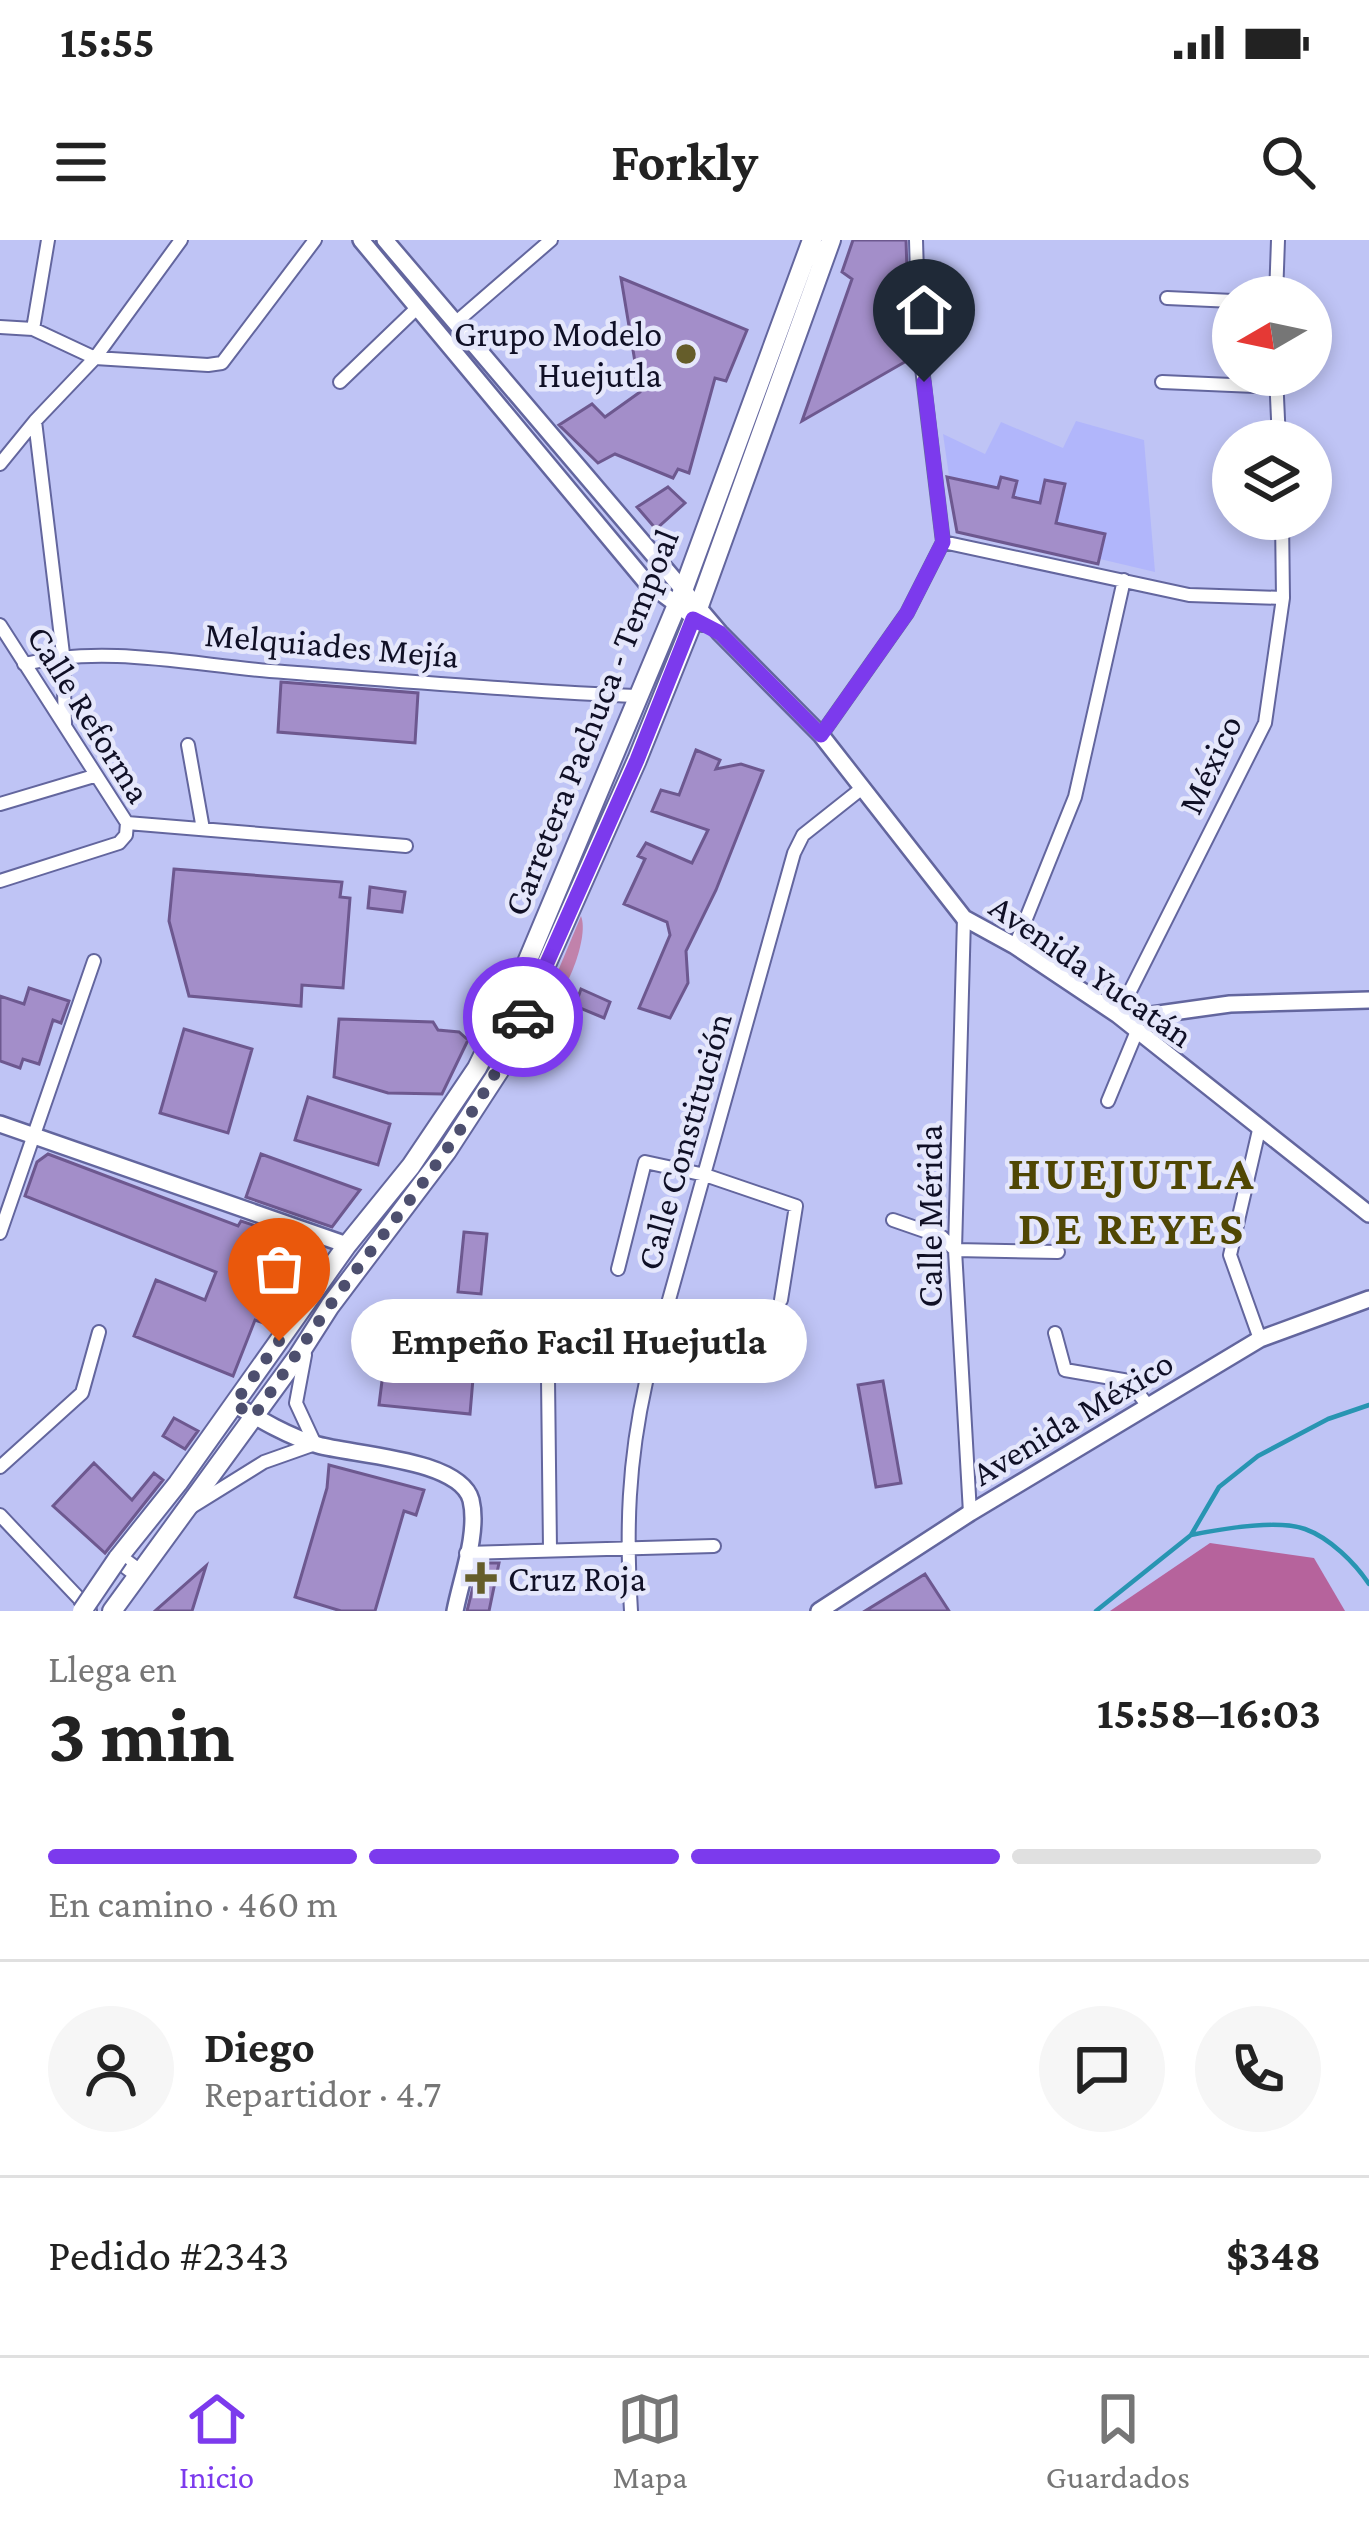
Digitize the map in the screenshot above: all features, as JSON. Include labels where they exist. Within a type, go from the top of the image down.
[{"type":"main road","name":"Carretera Pachuca - Tempoal","points":[[112,1611],[473,1114],[499,1071],[640,753],[696,612],[812,240]]},
{"type":"main road","name":"Carretera Pachuca - Tempoal","points":[[86,1611],[118,1558],[347,1245],[411,1166],[477,1068],[507,1009],[831,240]]},
{"type":"main road","points":[[617,744],[640,753]]},
{"type":"main road","points":[[118,1558],[138,1573]]},
{"type":"street","points":[[33,329],[48,240]]},
{"type":"street","points":[[0,464],[95,358],[181,240]]},
{"type":"street","points":[[0,327],[33,329],[95,358],[222,363],[315,240]]},
{"type":"street","points":[[361,240],[645,581],[679,596]]},
{"type":"street","points":[[385,240],[696,612]]},
{"type":"street","points":[[455,322],[550,240]]},
{"type":"street","points":[[821,735],[907,613],[943,542],[919,343],[916,240]]},
{"type":"street","points":[[1277,276],[1278,240]]},
{"type":"street","points":[[1168,298],[1212,300]]},
{"type":"street","points":[[340,382],[418,307]]},
{"type":"street","points":[[1162,382],[1212,382]]},
{"type":"street","points":[[34,421],[63,655],[65,725]]},
{"type":"street","points":[[574,495],[590,482]]},
{"type":"street","name":"México","points":[[1120,1017],[1265,723],[1282,598],[1282,540]]},
{"type":"street","points":[[943,542],[1190,595],[1282,598]]},
{"type":"street","points":[[1015,946],[1075,796],[1124,580]]},
{"type":"street","name":"Avenida Yucatán","points":[[696,612],[821,735],[964,918],[1015,946],[1120,1017],[1369,1214]]},
{"type":"street","name":"Calle Reforma","points":[[0,625],[126,829]]},
{"type":"street","name":"Melquiades Mejía","points":[[24,664],[63,655],[636,696]]},
{"type":"street","points":[[188,745],[203,829]]},
{"type":"street","points":[[0,804],[94,776]]},
{"type":"street","name":"Calle Constitución","points":[[631,1611],[627,1548],[631,1452],[794,854],[803,835],[861,789]]},
{"type":"street","points":[[0,881],[119,843],[126,829],[203,829],[406,846]]},
{"type":"street","name":"Calle Mérida","points":[[964,918],[955,1250],[970,1513]]},
{"type":"street","points":[[0,1233],[94,961]]},
{"type":"street","points":[[1120,1017],[1230,1004],[1369,1000]]},
{"type":"street","points":[[1108,1101],[1137,1030]]},
{"type":"street","points":[[0,1124],[347,1245]]},
{"type":"street","points":[[1259,1130],[1230,1256],[1260,1339]]},
{"type":"street","points":[[618,1269],[645,1162],[705,1175],[796,1205],[781,1300]]},
{"type":"street","points":[[893,1220],[942,1237],[955,1250],[1058,1252]]},
{"type":"street","name":"Avenida México","points":[[819,1611],[970,1513],[1260,1339],[1369,1298]]},
{"type":"street","points":[[0,1467],[82,1393],[99,1332]]},
{"type":"street","points":[[1054,1333],[1065,1370],[1129,1381],[1148,1406]]},
{"type":"street","points":[[310,1336],[296,1403],[316,1444]]},
{"type":"street","points":[[548,1379],[550,1549]]},
{"type":"street","points":[[234,1404],[316,1444],[389,1458],[456,1480],[472,1503],[455,1611]]},
{"type":"street","points":[[188,1510],[264,1462],[316,1444]]},
{"type":"street","points":[[0,1515],[86,1611]]},
{"type":"street","points":[[0,1540],[13,1528]]},
{"type":"street","points":[[466,1553],[715,1546]]},
{"type":"shaded area","points":[[1076,421],[1144,440],[1155,572],[957,532],[943,434],[985,454],[1001,422],[1063,448]]},
{"type":"shaded area","points":[[581,916],[582,939],[572,970],[557,998],[540,1014]]},
{"type":"shaded area","points":[[1210,1543],[1314,1558],[1345,1611],[1110,1611]]},
{"type":"building","points":[[853,240],[906,240],[910,359],[802,421],[852,279],[842,272]]},
{"type":"building","name":"Grupo Modelo Huejutla","points":[[621,278],[747,330],[726,381],[715,378],[689,473],[678,469],[673,478],[615,454],[598,463],[559,425],[592,404],[605,417],[640,392]]},
{"type":"building","points":[[947,477],[998,488],[1001,477],[1017,481],[1013,497],[1040,503],[1045,480],[1065,484],[1056,523],[1105,534],[1098,564],[957,532]]},
{"type":"building","points":[[668,487],[685,503],[656,529],[637,507]]},
{"type":"building","points":[[281,682],[418,693],[415,743],[278,732]]},
{"type":"building","points":[[696,750],[720,760],[716,769],[741,764],[763,771],[686,951],[688,983],[670,1018],[639,1008],[670,935],[667,922],[624,904],[645,859],[638,856],[646,843],[692,863],[708,830],[652,811],[661,790],[679,795]]},
{"type":"building","points":[[174,869],[342,882],[340,897],[350,898],[343,988],[302,985],[301,1006],[189,996],[169,921]]},
{"type":"building","points":[[370,887],[405,892],[402,912],[368,908]]},
{"type":"building","points":[[29,988],[69,1001],[61,1023],[53,1020],[39,1064],[23,1059],[20,1068],[0,1061],[0,996],[24,1004]]},
{"type":"building","points":[[581,989],[610,1002],[604,1018],[575,1006]]},
{"type":"building","points":[[339,1019],[433,1022],[438,1030],[459,1032],[468,1040],[442,1094],[388,1093],[334,1077]]},
{"type":"building","points":[[184,1029],[252,1049],[228,1133],[160,1113]]},
{"type":"building","points":[[308,1097],[390,1124],[378,1165],[295,1140]]},
{"type":"building","points":[[48,1154],[238,1226],[241,1221],[262,1228],[251,1256],[304,1273],[290,1303],[277,1298],[267,1324],[255,1320],[233,1376],[134,1336],[156,1280],[205,1300],[216,1272],[25,1196],[37,1162]]},
{"type":"building","points":[[261,1154],[360,1190],[332,1227],[246,1197]]},
{"type":"building","points":[[464,1232],[487,1234],[481,1294],[458,1292]]},
{"type":"building","points":[[399,1318],[465,1323],[462,1354],[475,1355],[470,1414],[379,1405],[386,1349],[396,1349]]},
{"type":"building","points":[[883,1381],[901,1483],[876,1487],[858,1385]]},
{"type":"building","points":[[174,1418],[198,1431],[185,1449],[163,1436]]},
{"type":"building","points":[[94,1463],[132,1500],[154,1473],[163,1480],[105,1553],[53,1506]]},
{"type":"building","points":[[329,1465],[424,1490],[416,1515],[404,1511],[375,1611],[341,1611],[295,1597],[327,1488]]},
{"type":"building","points":[[479,1563],[499,1563],[489,1611],[467,1611]]},
{"type":"building","points":[[206,1566],[192,1611],[155,1611]]},
{"type":"building","points":[[925,1574],[949,1611],[865,1611]]},
{"type":"waterway","points":[[1096,1611],[1191,1535],[1219,1487],[1258,1456],[1328,1419],[1369,1405]]},
{"type":"waterway","points":[[1191,1535],[1264,1525],[1305,1529],[1341,1552],[1369,1584]]},
{"type":"way so far","points":[[279,1341],[234,1404],[254,1416],[473,1114],[523,1017]]},
{"type":"place","name":"Grupo Modelo Huejutla","points":[[686,354]]},
{"type":"place","name":"Empeño Facil Huejutla","points":[[279,1341]]},
{"type":"place","name":"Cruz Roja","points":[[481,1578]]},
{"type":"district","name":"HUEJUTLA DE REYES","points":[[1132,1200]]},
{"type":"route","points":[[523,1017],[637,760],[693,619],[720,633],[821,735],[907,613],[943,542],[924,382]]}]
